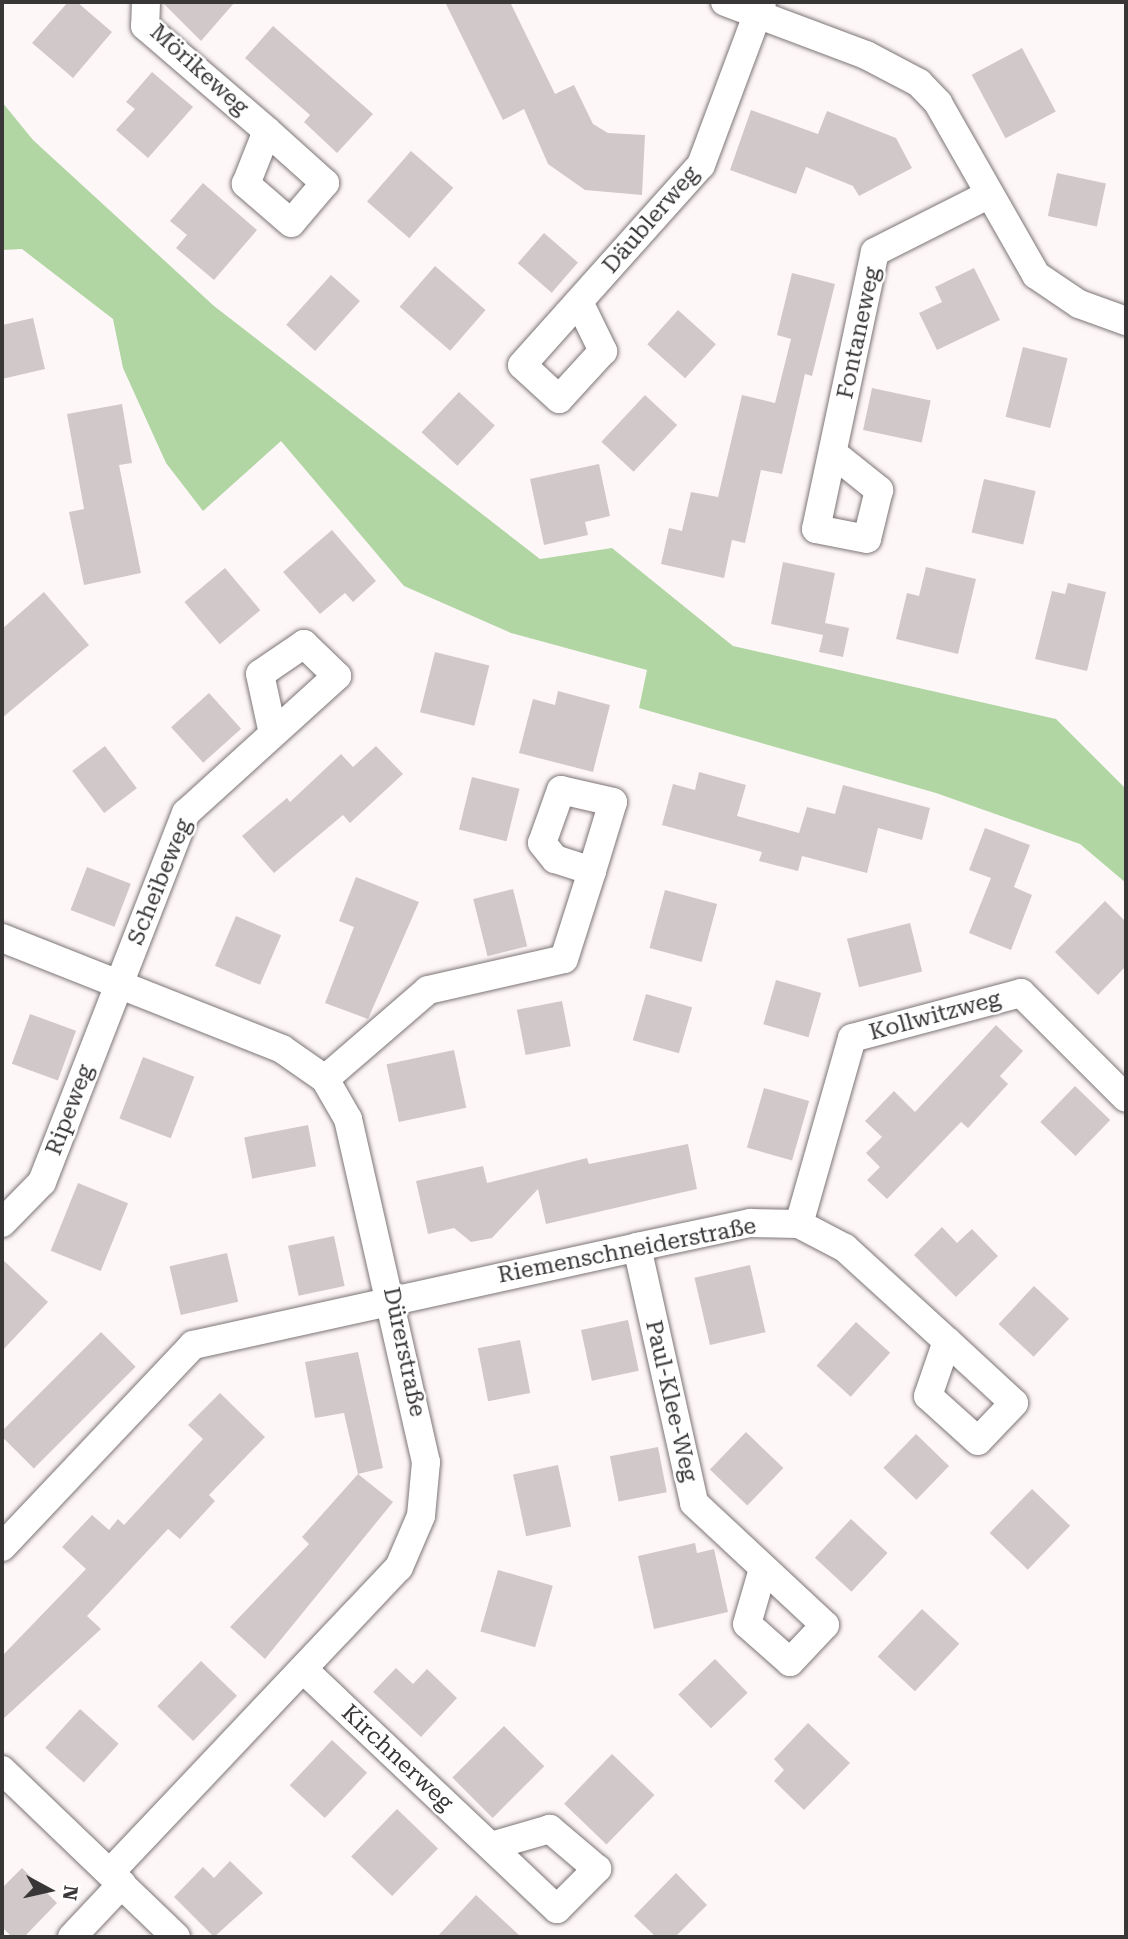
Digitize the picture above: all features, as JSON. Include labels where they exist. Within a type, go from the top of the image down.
[{"type":"street","name":"Mörikeweg","points":[[146,2],[145,26],[267,131]]},
{"type":"street","points":[[725,2],[759,8],[866,55],[919,83],[943,111],[986,196],[1036,275],[1079,304],[1126,321]]},
{"type":"street","name":"Däublerweg","points":[[579,302],[701,165],[759,8]]},
{"type":"street","name":"Fontaneweg","points":[[834,454],[875,252],[986,196]]},
{"type":"street","name":"Scheibeweg","points":[[119,984],[186,813],[272,729]]},
{"type":"street","points":[[325,1079],[428,990],[564,959],[592,871]]},
{"type":"street","name":"Dürerstraße","points":[[2,938],[282,1049],[325,1079],[348,1119],[393,1300],[426,1462],[421,1516],[399,1567],[117,1878],[72,1937]]},
{"type":"street","name":"Ripeweg","points":[[2,1223],[42,1182],[119,984]]},
{"type":"street","name":"Kollwitzweg","points":[[799,1224],[852,1038],[1021,992],[1126,1098]]},
{"type":"street","name":"Riemenschneiderstraße","points":[[2,1547],[193,1345],[393,1300],[750,1223],[799,1224],[845,1248],[947,1341]]},
{"type":"street","name":"Paul-Klee-Weg","points":[[637,1247],[694,1503],[763,1569]]},
{"type":"street","name":"Kirchnerweg","points":[[304,1670],[491,1846]]},
{"type":"street","points":[[2,1770],[176,1937]]},
{"type":"green space","points":[[2,102],[33,140],[214,306],[540,559],[612,548],[733,646],[1056,719],[1126,789],[1126,883],[1080,844],[936,793],[639,708],[647,670],[511,633],[404,586],[281,441],[203,511],[166,463],[123,368],[113,319],[22,249],[2,250]]},
{"type":"building","points":[[68,2],[77,2],[112,32],[73,78],[32,43]]},
{"type":"building","points":[[162,2],[235,2],[201,41]]},
{"type":"building","points":[[445,2],[510,2],[555,94],[574,85],[593,124],[608,133],[645,135],[642,195],[585,190],[548,164],[524,109],[503,120]]},
{"type":"building","points":[[273,26],[373,114],[337,153],[304,122],[310,115],[245,58]]},
{"type":"building","points":[[1022,48],[1056,112],[1005,138],[972,75]]},
{"type":"building","points":[[152,72],[193,107],[148,158],[116,130],[135,109],[126,102]]},
{"type":"building","points":[[751,110],[818,134],[827,111],[896,138],[912,168],[859,196],[853,186],[806,167],[796,194],[730,170]]},
{"type":"building","points":[[411,151],[453,188],[409,238],[367,202]]},
{"type":"building","points":[[1057,173],[1106,183],[1097,226],[1048,216]]},
{"type":"building","points":[[203,183],[257,230],[214,280],[176,248],[187,235],[170,221]]},
{"type":"building","points":[[544,233],[578,263],[552,293],[518,263]]},
{"type":"building","points":[[435,266],[486,310],[450,351],[400,307]]},
{"type":"building","points":[[974,268],[1000,320],[937,350],[919,313],[942,302],[935,287]]},
{"type":"building","points":[[792,273],[835,284],[812,376],[805,374],[782,474],[761,470],[745,543],[732,540],[724,578],[661,564],[669,528],[682,531],[691,492],[718,497],[742,395],[775,403],[791,339],[777,335]]},
{"type":"building","points":[[331,275],[360,301],[315,351],[286,325]]},
{"type":"building","points":[[678,310],[716,344],[685,378],[647,344]]},
{"type":"building","points":[[33,318],[45,369],[2,379],[2,325]]},
{"type":"building","points":[[1023,347],[1068,358],[1050,428],[1006,417]]},
{"type":"building","points":[[872,388],[931,400],[922,443],[863,430]]},
{"type":"building","points":[[459,392],[495,425],[457,466],[421,432]]},
{"type":"building","points":[[645,395],[677,425],[634,472],[601,442]]},
{"type":"building","points":[[122,404],[132,463],[119,465],[141,573],[84,585],[69,512],[84,509],[67,414]]},
{"type":"building","points":[[599,464],[610,516],[585,522],[588,535],[544,545],[530,479]]},
{"type":"building","points":[[984,479],[1036,491],[1023,545],[972,533]]},
{"type":"building","points":[[332,530],[376,581],[353,602],[345,593],[320,614],[283,572]]},
{"type":"building","points":[[783,562],[835,573],[825,623],[849,628],[843,657],[819,652],[823,635],[771,624]]},
{"type":"building","points":[[926,567],[976,579],[958,654],[896,639],[907,593],[919,596]]},
{"type":"building","points":[[225,568],[260,610],[220,644],[184,602]]},
{"type":"building","points":[[1068,583],[1106,592],[1087,671],[1035,659],[1052,591],[1065,594]]},
{"type":"building","points":[[44,592],[89,645],[2,718],[2,629]]},
{"type":"building","points":[[435,652],[489,666],[474,726],[420,712]]},
{"type":"building","points":[[558,691],[610,705],[593,772],[519,753],[533,699],[555,705]]},
{"type":"building","points":[[209,693],[241,729],[203,763],[171,727]]},
{"type":"building","points":[[105,746],[137,788],[104,813],[72,771]]},
{"type":"building","points":[[376,746],[403,774],[350,823],[343,815],[274,873],[242,836],[287,798],[290,802],[341,754],[353,767]]},
{"type":"building","points":[[699,772],[746,785],[737,816],[799,833],[807,807],[835,814],[843,785],[930,808],[922,840],[878,828],[867,873],[802,856],[798,871],[759,861],[762,852],[662,825],[673,784],[695,790]]},
{"type":"building","points":[[472,777],[520,789],[506,841],[459,829]]},
{"type":"building","points":[[985,828],[1030,845],[1014,887],[1032,895],[1011,950],[969,933],[991,878],[969,870]]},
{"type":"building","points":[[87,867],[131,884],[114,927],[71,910]]},
{"type":"building","points":[[356,877],[419,902],[368,1019],[325,1003],[354,927],[339,921]]},
{"type":"building","points":[[513,889],[527,946],[487,956],[473,899]]},
{"type":"building","points":[[665,890],[717,904],[702,962],[649,948]]},
{"type":"building","points":[[1105,901],[1126,922],[1126,966],[1098,995],[1055,952]]},
{"type":"building","points":[[236,916],[281,935],[260,985],[215,966]]},
{"type":"building","points":[[910,923],[922,972],[859,987],[847,939]]},
{"type":"building","points":[[776,980],[821,993],[808,1037],[763,1024]]},
{"type":"building","points":[[646,994],[692,1007],[679,1053],[633,1040]]},
{"type":"building","points":[[562,1001],[571,1046],[526,1055],[517,1010]]},
{"type":"building","points":[[30,1014],[76,1031],[58,1081],[12,1064]]},
{"type":"building","points":[[996,1025],[1023,1051],[1000,1076],[1008,1084],[968,1128],[961,1122],[887,1199],[867,1180],[880,1167],[866,1153],[882,1137],[865,1121],[894,1091],[915,1112]]},
{"type":"building","points":[[454,1050],[466,1108],[399,1122],[387,1064]]},
{"type":"building","points":[[143,1057],[194,1077],[171,1138],[119,1119]]},
{"type":"building","points":[[1075,1086],[1110,1120],[1076,1156],[1040,1122]]},
{"type":"building","points":[[764,1088],[809,1101],[792,1161],[747,1148]]},
{"type":"building","points":[[308,1125],[316,1166],[252,1179],[244,1137]]},
{"type":"building","points":[[688,1144],[697,1189],[546,1224],[538,1189],[492,1238],[471,1242],[454,1228],[428,1234],[416,1181],[483,1166],[487,1183],[587,1158],[589,1164]]},
{"type":"building","points":[[78,1183],[128,1203],[101,1271],[51,1251]]},
{"type":"building","points":[[942,1227],[957,1243],[972,1229],[998,1256],[956,1297],[914,1255]]},
{"type":"building","points":[[334,1236],[345,1286],[299,1296],[288,1246]]},
{"type":"building","points":[[227,1253],[238,1302],[181,1315],[170,1266]]},
{"type":"building","points":[[2,1259],[48,1302],[2,1351]]},
{"type":"building","points":[[750,1265],[766,1332],[710,1345],[694,1278]]},
{"type":"building","points":[[1034,1286],[1069,1319],[1034,1357],[999,1324]]},
{"type":"building","points":[[628,1320],[639,1371],[592,1381],[581,1330]]},
{"type":"building","points":[[856,1322],[890,1353],[851,1397],[817,1366]]},
{"type":"building","points":[[101,1332],[136,1367],[34,1468],[2,1437],[2,1431]]},
{"type":"building","points":[[520,1340],[530,1393],[488,1401],[478,1348]]},
{"type":"building","points":[[358,1352],[383,1468],[358,1474],[344,1413],[315,1418],[305,1362]]},
{"type":"building","points":[[220,1393],[265,1437],[209,1495],[215,1501],[180,1539],[168,1529],[87,1616],[101,1629],[2,1720],[2,1656],[86,1569],[62,1547],[92,1515],[109,1530],[118,1519],[124,1525],[203,1439],[188,1425]]},
{"type":"building","points":[[746,1432],[783,1468],[747,1506],[710,1469]]},
{"type":"building","points":[[916,1434],[949,1466],[916,1500],[883,1468]]},
{"type":"building","points":[[658,1447],[667,1492],[619,1502],[610,1456]]},
{"type":"building","points":[[558,1465],[571,1527],[526,1536],[513,1475]]},
{"type":"building","points":[[358,1474],[393,1502],[265,1659],[230,1627],[309,1544],[302,1537]]},
{"type":"building","points":[[1032,1489],[1070,1526],[1028,1570],[990,1533]]},
{"type":"building","points":[[851,1519],[888,1553],[851,1592],[815,1558]]},
{"type":"building","points":[[695,1543],[697,1553],[714,1549],[728,1612],[654,1629],[638,1556]]},
{"type":"building","points":[[498,1570],[553,1586],[535,1647],[480,1632]]},
{"type":"building","points":[[922,1609],[959,1644],[915,1691],[878,1657]]},
{"type":"building","points":[[715,1659],[748,1693],[711,1728],[678,1694]]},
{"type":"building","points":[[201,1661],[237,1696],[193,1741],[157,1706]]},
{"type":"building","points":[[396,1668],[413,1684],[427,1669],[457,1698],[421,1737],[373,1692]]},
{"type":"building","points":[[80,1709],[119,1744],[84,1782],[45,1748]]},
{"type":"building","points":[[808,1723],[850,1763],[804,1810],[774,1781],[784,1770],[774,1759]]},
{"type":"building","points":[[504,1726],[544,1766],[493,1818],[452,1778]]},
{"type":"building","points":[[332,1740],[367,1773],[325,1818],[290,1785]]},
{"type":"building","points":[[612,1754],[654,1795],[607,1845],[564,1804]]},
{"type":"building","points":[[397,1809],[438,1849],[392,1896],[351,1856]]},
{"type":"building","points":[[230,1861],[263,1893],[214,1937],[174,1897],[203,1867],[214,1878]]},
{"type":"building","points":[[22,1868],[57,1903],[24,1937],[12,1937],[2,1927],[2,1888]]},
{"type":"building","points":[[676,1873],[707,1905],[675,1937],[656,1937],[634,1916]]},
{"type":"building","points":[[476,1895],[521,1937],[437,1937]]}]
